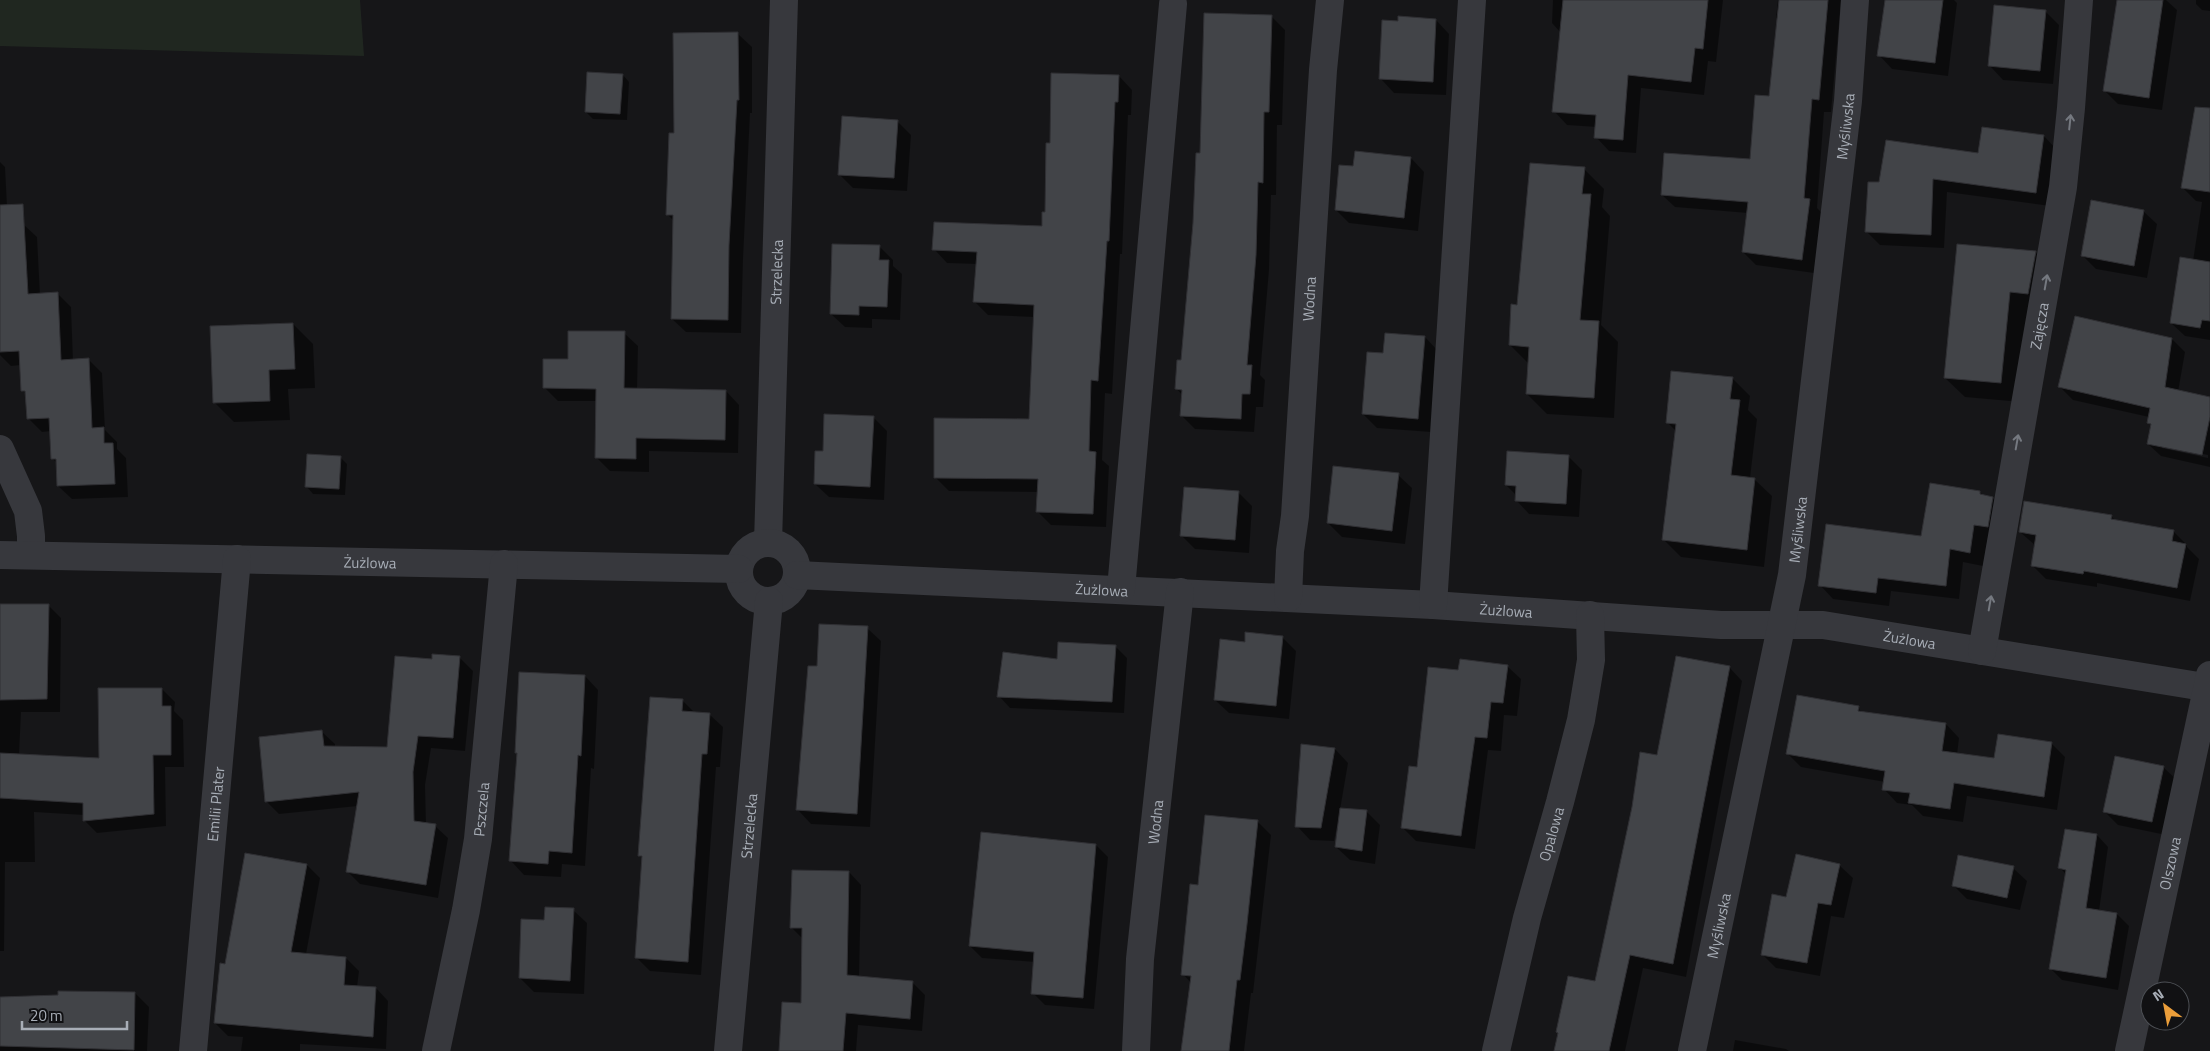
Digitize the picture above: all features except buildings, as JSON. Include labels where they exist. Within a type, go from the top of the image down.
[{"type":"street","name":"Strzelecka","points":[[768,543],[784,0]]},
{"type":"street","name":"Wodna","points":[[1288,598],[1290,551],[1295,516],[1323,70],[1330,0]]},
{"type":"street","points":[[1433,605],[1472,0]]},
{"type":"street","name":"Myśliwska","points":[[1692,1051],[1792,575],[1848,101],[1855,0]]},
{"type":"street","name":"Zajęcza","points":[[1982,651],[2063,187],[2072,108],[2079,0]]},
{"type":"street","points":[[1121,589],[1173,4]]},
{"type":"street","points":[[0,449],[28,511],[32,536],[31,554]]},
{"type":"street","points":[[768,543],[783,547],[790,553],[797,567],[797,576],[792,588],[782,598],[769,601],[753,597],[747,592],[740,578],[739,569],[748,551],[761,544],[768,543]]},
{"type":"street","name":"Żużlowa","points":[[0,555],[31,554],[739,569]]},
{"type":"street","name":"Emilii Plater","points":[[193,1051],[236,559]]},
{"type":"street","name":"Pszczela","points":[[436,1051],[466,910],[478,839],[504,564]]},
{"type":"street","name":"Żużlowa","points":[[797,576],[1121,589],[1433,605],[1721,625],[1823,625],[1982,651],[2209,683]]},
{"type":"street","name":"Wodna","points":[[1136,1051],[1140,958],[1180,592]]},
{"type":"street","name":"Strzelecka","points":[[728,1051],[769,601]]},
{"type":"street","name":"Opalowa","points":[[1496,1051],[1526,918],[1560,802],[1581,720],[1591,660],[1590,615]]},
{"type":"street","name":"Olszowa","points":[[2129,1051],[2209,683]]},
{"type":"shaded area","points":[[0,0],[360,0],[364,56],[0,46]]}]
